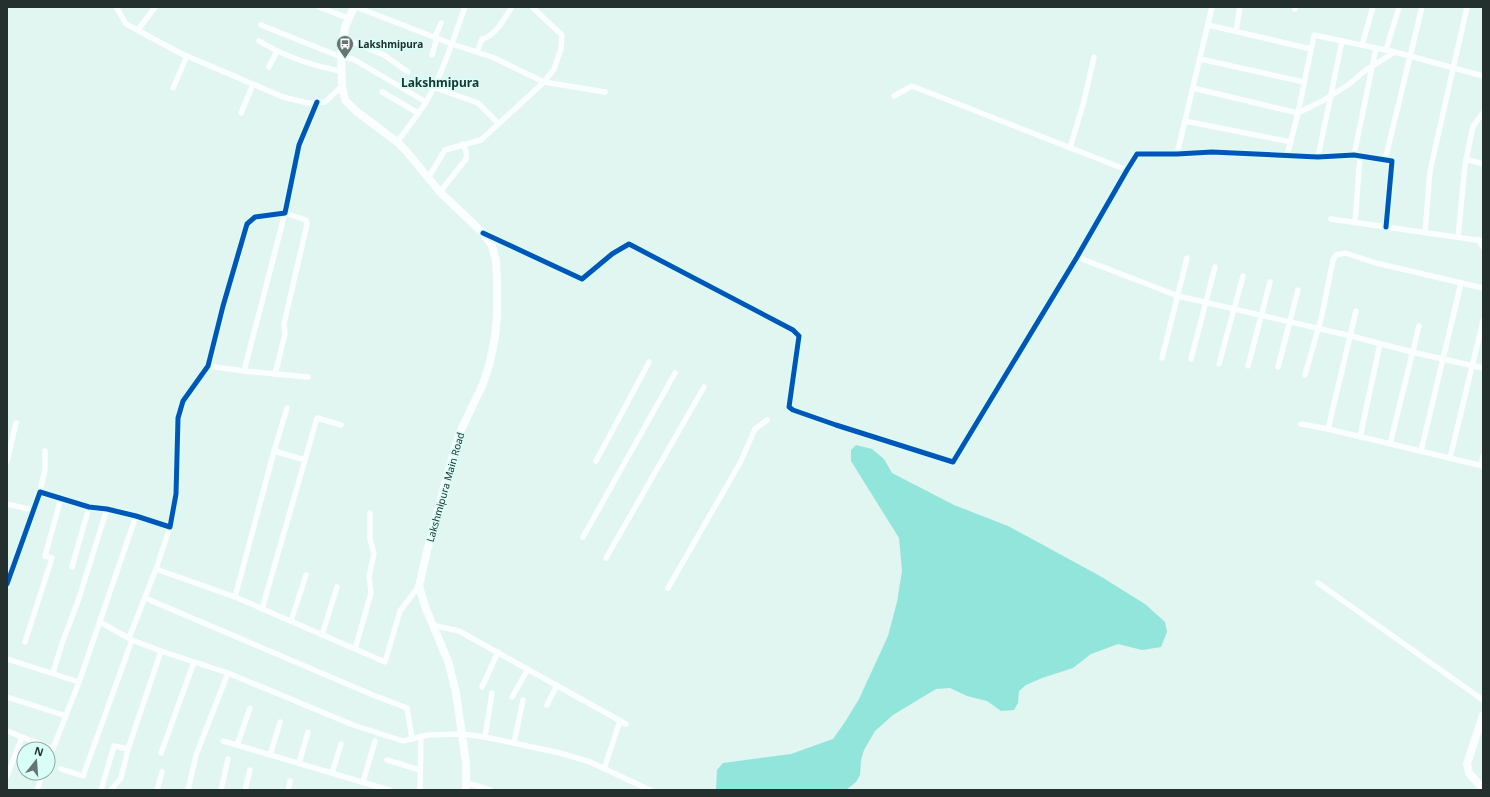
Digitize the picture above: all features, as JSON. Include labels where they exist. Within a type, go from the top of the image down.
[{"type":"main road","name":"Lakshmipura Main Road","points":[[355,7],[348,18],[343,38],[340,71],[345,100],[356,111],[397,142],[440,192],[483,233],[492,246],[496,261],[497,316],[490,362],[483,384],[461,430],[454,451],[427,551],[420,586],[426,609],[448,661],[456,693],[466,763],[466,786]]},
{"type":"main road","points":[[1483,715],[1467,764],[1469,773],[1483,789]]},
{"type":"street","points":[[116,7],[126,24],[187,56],[283,97],[308,103],[324,102],[342,86]]},
{"type":"street","points":[[138,30],[155,7]]},
{"type":"street","points":[[319,7],[348,18]]},
{"type":"street","points":[[355,7],[477,52],[544,82],[605,92]]},
{"type":"street","points":[[477,52],[482,39],[488,38],[493,34],[512,7]]},
{"type":"street","points":[[428,178],[445,150],[480,140],[544,82],[554,69],[561,49],[562,35],[532,7]]},
{"type":"street","points":[[1177,154],[1212,7]]},
{"type":"street","points":[[1236,31],[1240,7]]},
{"type":"street","points":[[1362,45],[1373,7]]},
{"type":"street","points":[[1386,50],[1399,7]]},
{"type":"street","points":[[1385,160],[1422,7]]},
{"type":"street","points":[[1425,232],[1430,171],[1467,7]]},
{"type":"street","points":[[397,142],[426,102],[433,88],[452,44],[463,8]]},
{"type":"street","points":[[432,55],[440,22]]},
{"type":"street","points":[[1208,24],[1311,49]]},
{"type":"street","points":[[261,25],[341,57],[353,59],[426,102]]},
{"type":"street","points":[[1287,156],[1298,113],[1314,35],[1395,52],[1483,76]]},
{"type":"street","points":[[343,38],[384,56],[408,72]]},
{"type":"street","points":[[259,41],[276,51],[298,60],[340,71]]},
{"type":"street","points":[[1318,157],[1342,41]]},
{"type":"street","points":[[1355,222],[1357,156],[1376,48]]},
{"type":"street","points":[[269,67],[276,51]]},
{"type":"street","points":[[1193,88],[1298,113],[1331,96],[1395,52]]},
{"type":"street","points":[[173,88],[187,56]]},
{"type":"street","points":[[1070,148],[1084,101],[1094,56]]},
{"type":"street","points":[[1200,59],[1304,82]]},
{"type":"street","points":[[241,113],[253,84]]},
{"type":"street","points":[[894,96],[912,86],[1127,170]]},
{"type":"street","points":[[433,88],[478,103],[498,123]]},
{"type":"street","points":[[382,92],[418,113]]},
{"type":"street","points":[[244,371],[284,214],[299,145],[317,102]]},
{"type":"street","points":[[1458,237],[1466,159],[1473,126],[1483,113]]},
{"type":"street","points":[[1185,122],[1291,142]]},
{"type":"street","points":[[440,192],[466,159],[467,154],[462,144]]},
{"type":"street","points":[[483,233],[582,279],[612,254],[629,244],[793,330],[799,336],[789,407],[793,410],[953,462],[1138,154],[1212,152],[1318,157],[1357,156],[1392,161],[1386,227]]},
{"type":"street","points":[[1466,159],[1483,164]]},
{"type":"street","points":[[61,769],[83,776],[156,569],[170,526],[176,494],[178,418],[183,401],[208,366],[223,306],[247,224],[255,217],[284,214],[302,218],[306,220],[307,224],[284,324],[285,334],[275,374]]},
{"type":"street","points":[[1331,219],[1481,240],[1483,247]]},
{"type":"street","points":[[1304,375],[1322,315],[1333,260],[1336,255],[1345,254],[1376,263],[1483,288]]},
{"type":"street","points":[[1077,257],[1178,296],[1483,368]]},
{"type":"street","points":[[1162,358],[1187,258]]},
{"type":"street","points":[[1191,359],[1215,267]]},
{"type":"street","points":[[1219,364],[1243,276]]},
{"type":"street","points":[[1248,366],[1270,282]]},
{"type":"street","points":[[1421,451],[1461,283]]},
{"type":"street","points":[[1278,367],[1298,290]]},
{"type":"street","points":[[1328,429],[1356,311]]},
{"type":"street","points":[[1450,458],[1483,321]]},
{"type":"street","points":[[1390,444],[1419,326]]},
{"type":"street","points":[[1360,436],[1380,344]]},
{"type":"street","points":[[596,461],[649,362]]},
{"type":"street","points":[[208,366],[308,377]]},
{"type":"street","points":[[583,538],[675,373]]},
{"type":"street","points":[[606,558],[704,387]]},
{"type":"street","points":[[235,597],[287,408]]},
{"type":"street","points":[[262,610],[317,418],[341,425]]},
{"type":"street","points":[[668,588],[740,463],[755,428],[767,420]]},
{"type":"street","points":[[7,461],[16,423]]},
{"type":"street","points":[[1302,424],[1360,436],[1482,466],[1483,456]]},
{"type":"street","points":[[7,584],[40,492],[45,469],[45,451]]},
{"type":"street","points":[[274,451],[305,460]]},
{"type":"street","points":[[40,492],[89,507],[107,509],[170,526]]},
{"type":"street","points":[[25,642],[52,558],[45,556],[61,498]]},
{"type":"street","points":[[7,504],[33,510]]},
{"type":"street","points":[[72,567],[89,507]]},
{"type":"street","points":[[53,673],[62,643],[78,601],[107,509]]},
{"type":"street","points":[[355,649],[372,593],[369,576],[374,554],[370,539],[370,513]]},
{"type":"street","points":[[56,741],[79,682],[136,516]]},
{"type":"street","points":[[7,561],[14,564]]},
{"type":"street","points":[[156,569],[235,597],[385,662],[400,611],[420,586]]},
{"type":"street","points":[[291,621],[306,575]]},
{"type":"street","points":[[1318,583],[1483,700]]},
{"type":"street","points":[[322,635],[337,587]]},
{"type":"street","points":[[145,598],[407,708],[412,739]]},
{"type":"street","points":[[100,622],[131,639],[161,651],[228,673],[353,725],[403,741],[428,735],[462,734],[485,737],[560,753],[590,762],[642,788],[650,790]]},
{"type":"street","points":[[432,625],[459,631],[626,724]]},
{"type":"street","points":[[111,790],[121,778],[128,749],[161,651]]},
{"type":"street","points":[[482,687],[498,652]]},
{"type":"street","points":[[7,659],[79,682]]},
{"type":"street","points":[[161,753],[194,662]]},
{"type":"street","points":[[512,697],[528,669]]},
{"type":"street","points":[[188,790],[196,755],[228,673]]},
{"type":"street","points":[[547,705],[556,685]]},
{"type":"street","points":[[485,737],[492,693]]},
{"type":"street","points":[[7,696],[66,716]]},
{"type":"street","points":[[514,743],[523,700]]},
{"type":"street","points":[[237,745],[250,708]]},
{"type":"street","points":[[604,769],[620,721]]},
{"type":"street","points":[[270,755],[280,722]]},
{"type":"street","points":[[7,731],[32,741]]},
{"type":"street","points":[[299,763],[308,732]]},
{"type":"street","points":[[420,790],[421,736]]},
{"type":"street","points":[[7,776],[22,737]]},
{"type":"street","points":[[223,741],[389,790]]},
{"type":"street","points":[[363,782],[375,741]]},
{"type":"street","points":[[332,773],[341,744]]},
{"type":"street","points":[[100,790],[114,746],[128,749]]},
{"type":"street","points":[[221,790],[228,759]]},
{"type":"street","points":[[388,760],[420,770]]},
{"type":"street","points":[[245,790],[250,770]]},
{"type":"street","points":[[158,790],[162,772]]},
{"type":"street","points":[[288,790],[290,781]]},
{"type":"street","points":[[466,786],[490,790]]},
{"type":"water","points":[[856,445],[872,449],[884,459],[892,473],[954,505],[1008,526],[1100,576],[1145,604],[1165,622],[1167,632],[1161,647],[1142,650],[1118,644],[1091,654],[1073,668],[1026,685],[1019,691],[1018,703],[1014,710],[1001,711],[987,701],[967,696],[950,688],[936,689],[893,715],[875,731],[864,750],[861,760],[860,775],[856,782],[846,790],[716,790],[717,770],[723,763],[791,754],[833,739],[859,699],[888,636],[897,602],[902,571],[899,538],[851,461],[851,450]]},
{"type":"cycle path","points":[[7,584],[40,492],[89,507],[107,509],[136,516],[170,527],[176,494],[178,418],[183,401],[208,366],[223,306],[247,224],[255,217],[285,213],[299,145],[317,102]]},
{"type":"cycle path","points":[[483,233],[582,279],[612,254],[629,244],[793,330],[799,336],[789,407],[793,410],[953,462],[1077,257],[1137,154],[1212,152],[1318,157],[1354,155],[1392,161],[1386,227]]},
{"type":"place","name":"Lakshmipura","points":[[345,59]]},
{"type":"district","name":"Lakshmipura","points":[[440,83]]}]
